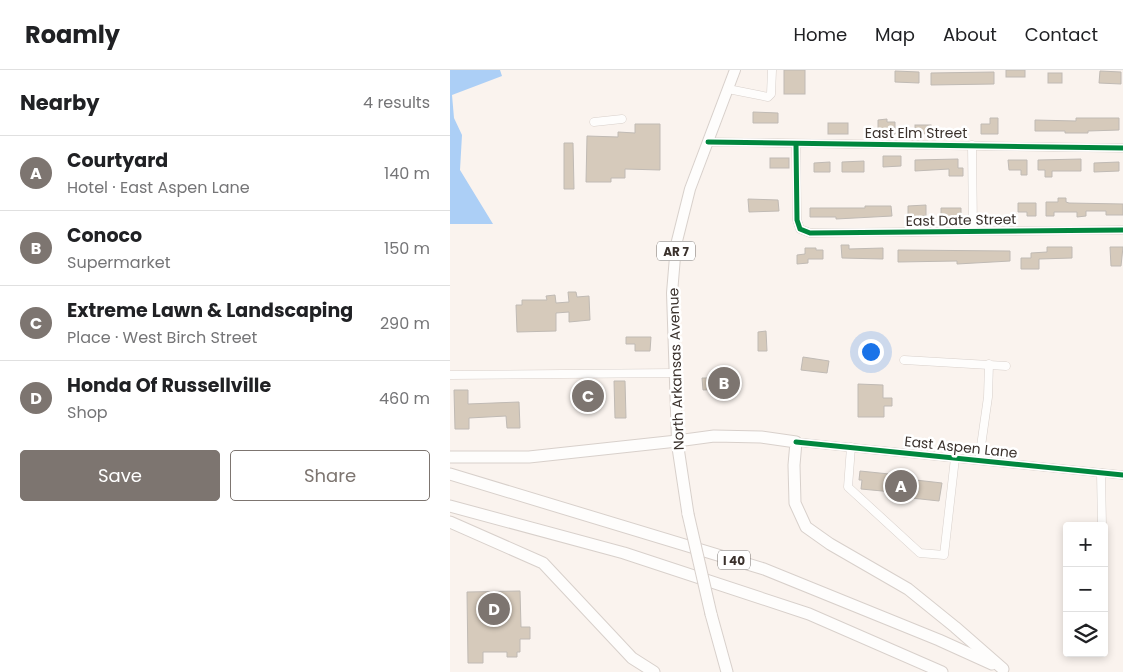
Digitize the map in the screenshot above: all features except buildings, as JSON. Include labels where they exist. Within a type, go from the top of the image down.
[{"type":"highway","name":"East Aspen Lane","points":[[450,457],[530,457],[677,442],[714,436],[761,437],[796,442]]},
{"type":"highway","name":"North Arkansas Avenue","points":[[677,442],[688,514],[711,614],[727,672]]},
{"type":"highway","points":[[796,442],[794,503],[806,527],[830,544],[908,589],[955,626],[1006,671]]},
{"type":"highway","name":"I 40","points":[[450,474],[764,569],[939,640],[1006,671]]},
{"type":"highway","name":"I 40","points":[[450,506],[624,553],[809,614],[942,672]]},
{"type":"highway","points":[[450,522],[543,563],[632,658],[654,672]]},
{"type":"main road","name":"North Arkansas Avenue","points":[[677,442],[672,293],[676,245],[690,189],[735,70]]},
{"type":"street","points":[[728,89],[768,97],[771,94],[772,70]]},
{"type":"street","points":[[594,122],[622,120]]},
{"type":"street","name":"East Elm Street","points":[[708,142],[1123,148]]},
{"type":"street","name":"East Date Street","points":[[796,144],[797,220],[800,229],[810,233],[1123,230]]},
{"type":"street","points":[[972,145],[973,230]]},
{"type":"street","points":[[904,360],[1006,366]]},
{"type":"street","points":[[979,460],[988,396],[989,364]]},
{"type":"street","points":[[450,375],[674,373]]},
{"type":"street","name":"East Aspen Lane","points":[[796,442],[1123,475]]},
{"type":"street","points":[[852,447],[848,487],[920,553],[944,555],[955,458]]},
{"type":"street","points":[[1101,473],[1102,522]]},
{"type":"water","points":[[450,70],[500,70],[502,76],[452,95],[454,118],[462,135],[460,170],[493,224],[450,224]]},
{"type":"cycle path","points":[[708,142],[1123,148]]},
{"type":"cycle path","points":[[796,144],[797,220],[800,229],[810,233],[1123,230]]},
{"type":"cycle path","points":[[796,442],[1123,475]]},
{"type":"place","name":"Conoco","points":[[724,383]]},
{"type":"place","name":"Extreme Lawn & Landscaping","points":[[588,396]]},
{"type":"place","name":"Courtyard","points":[[901,486]]},
{"type":"place","name":"Honda Of Russellville","points":[[494,609]]}]
